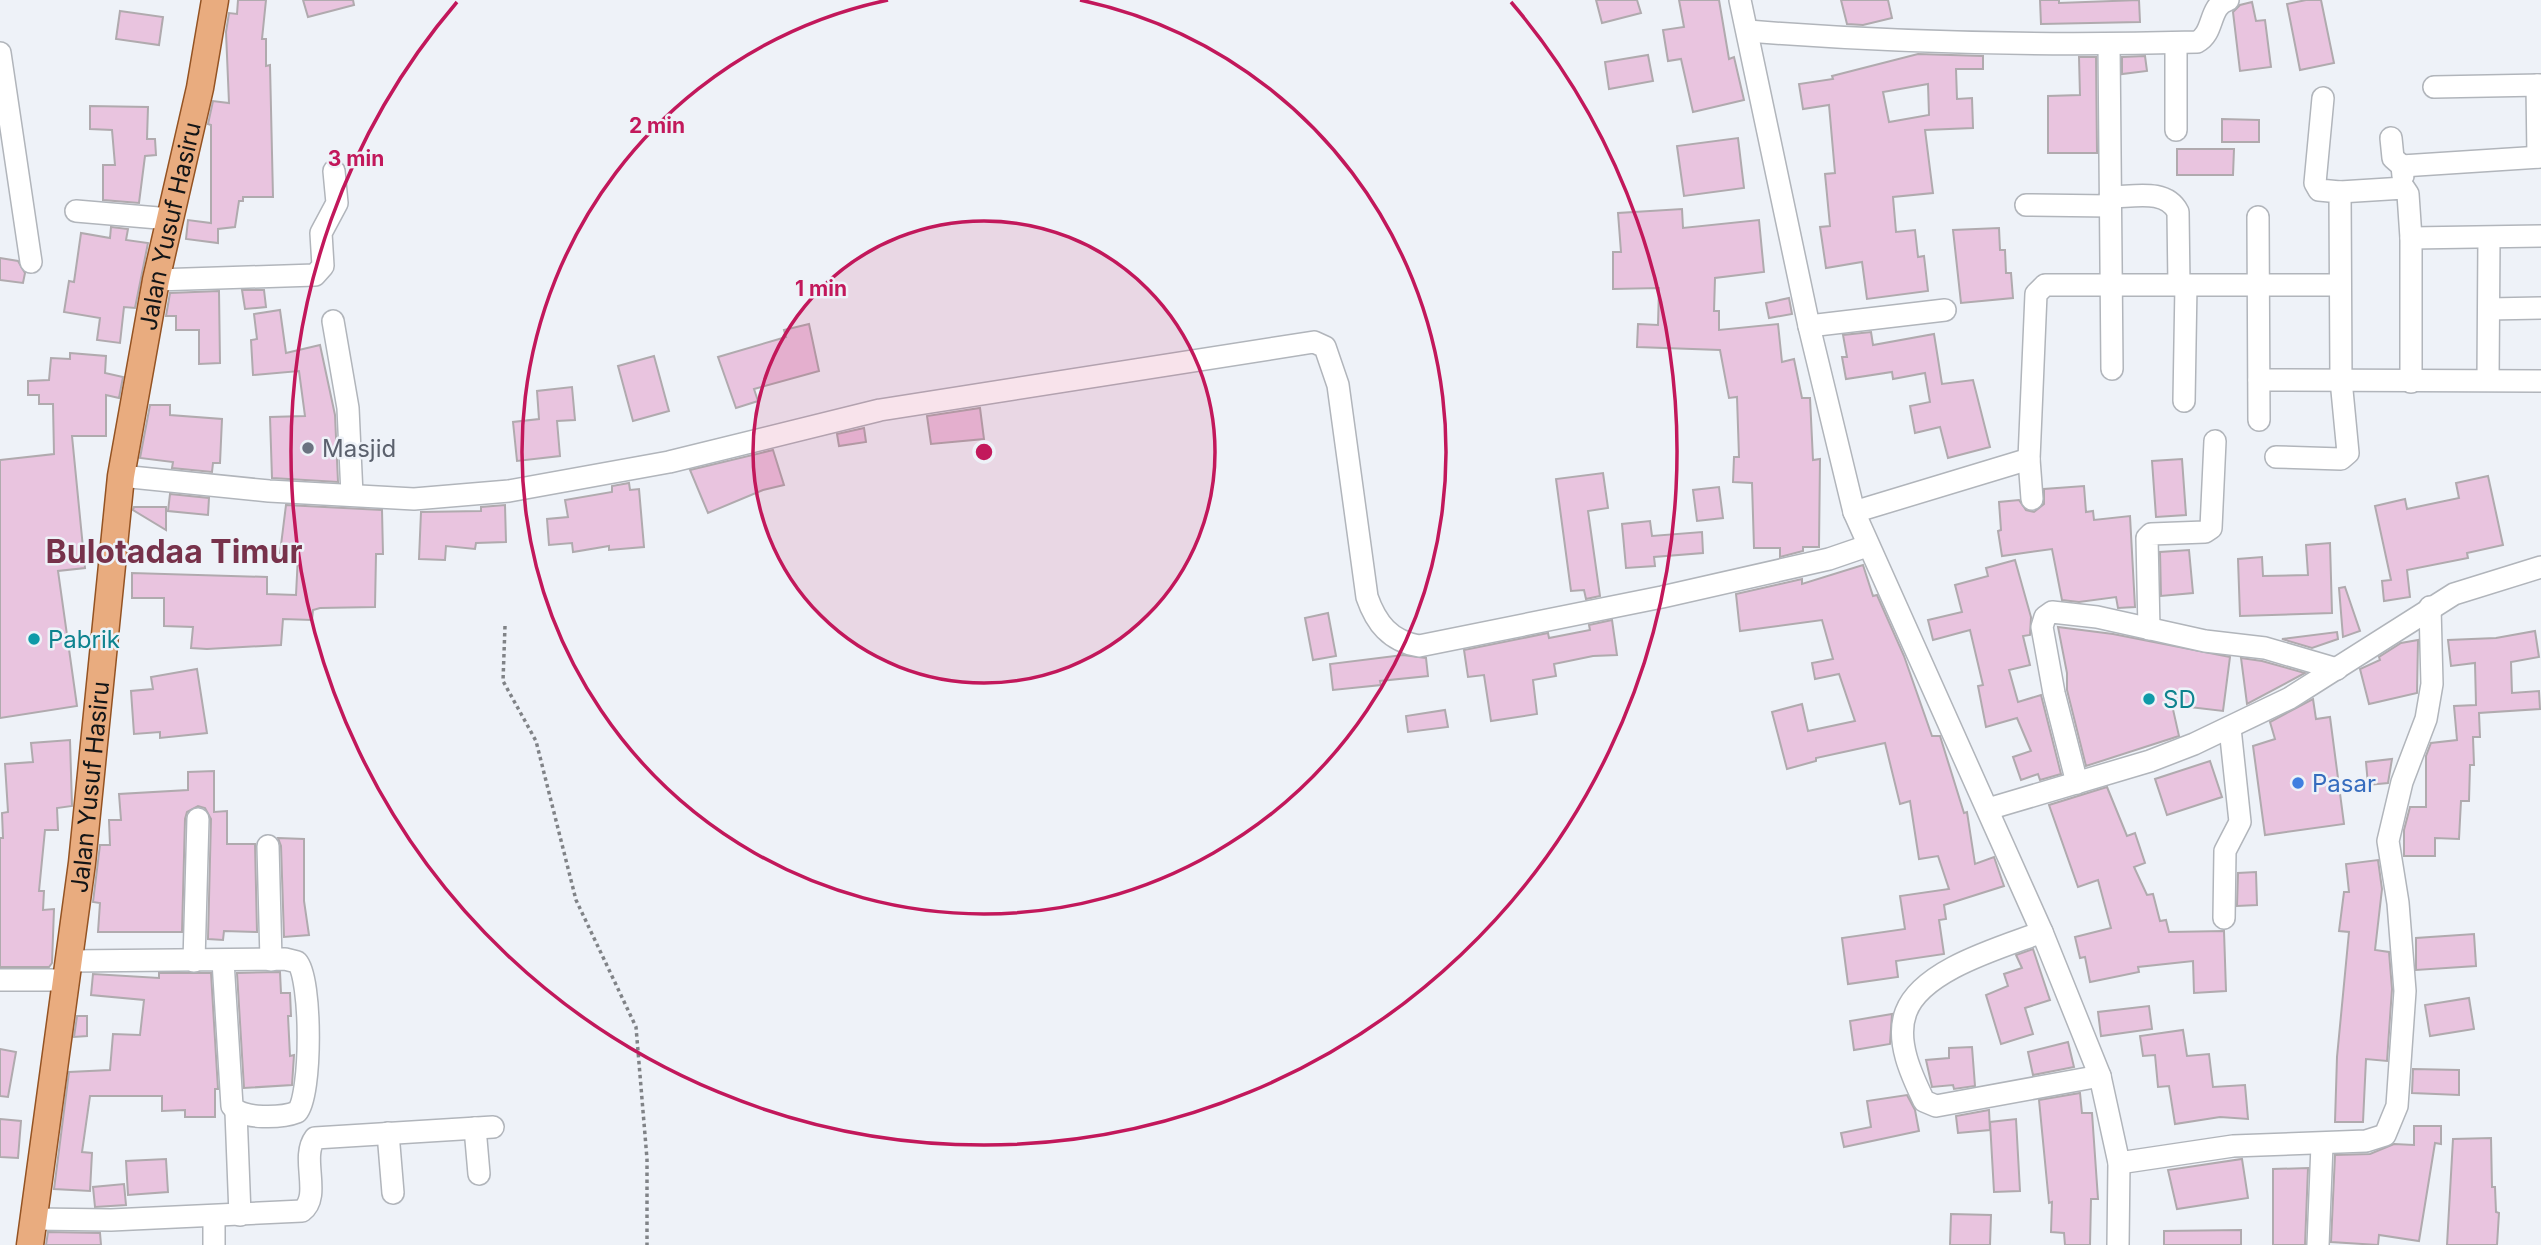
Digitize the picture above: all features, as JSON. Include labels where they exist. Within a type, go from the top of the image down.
[{"type":"main road","name":"Jalan Yusuf Hasiru","points":[[30,1245],[68,971],[121,476],[156,280],[200,88],[215,0]]},
{"type":"street","points":[[1740,0],[1809,326],[1854,512],[2042,932],[2100,1076],[2119,1163],[2118,1245]]},
{"type":"street","points":[[1748,31],[1858,40],[2109,45],[2176,43],[2202,40],[2216,8],[2228,0]]},
{"type":"street","points":[[2176,43],[2176,130]]},
{"type":"street","points":[[2109,45],[2112,369]]},
{"type":"street","points":[[0,52],[31,262]]},
{"type":"street","points":[[2402,166],[2539,157],[2539,85],[2434,87]]},
{"type":"street","points":[[2323,99],[2315,183],[2319,190],[2340,192],[2404,188]]},
{"type":"street","points":[[2391,138],[2393,158],[2402,166],[2404,188],[2409,201],[2411,382]]},
{"type":"street","points":[[156,280],[315,275],[323,266],[321,233],[337,203],[334,171]]},
{"type":"street","points":[[2276,457],[2345,457],[2348,453],[2341,380],[2340,192]]},
{"type":"street","points":[[2026,205],[2110,202],[2162,196],[2174,203],[2178,212],[2183,285],[2184,401]]},
{"type":"street","points":[[76,211],[170,219]]},
{"type":"street","points":[[2258,217],[2259,420]]},
{"type":"street","points":[[2411,238],[2489,239],[2541,236]]},
{"type":"street","points":[[2488,380],[2489,239]]},
{"type":"street","points":[[2032,499],[2029,459],[2036,294],[2045,285],[2339,285]]},
{"type":"street","points":[[2489,309],[2541,308]]},
{"type":"street","points":[[1809,326],[1945,310]]},
{"type":"street","points":[[333,321],[348,408],[352,495]]},
{"type":"street","points":[[121,476],[269,491],[426,498],[509,491],[578,481],[880,410],[1314,342],[1325,346],[1338,385],[1367,597],[1375,620],[1406,644],[1419,646],[1662,597],[1829,559],[1867,546]]},
{"type":"street","points":[[2259,380],[2541,381]]},
{"type":"street","points":[[2149,629],[2147,538],[2151,534],[2205,532],[2211,528],[2215,441]]},
{"type":"street","points":[[1854,512],[2029,459]]},
{"type":"street","points":[[1988,809],[2150,761],[2230,728],[2290,698],[2337,670],[2430,607],[2454,594],[2541,567]]},
{"type":"street","points":[[2119,1163],[2234,1146],[2322,1145],[2378,1139],[2390,1127],[2397,1106],[2405,991],[2398,903],[2388,841],[2402,782],[2427,719],[2432,684],[2430,607]]},
{"type":"street","points":[[2077,783],[2042,627],[2045,617],[2053,612],[2265,648],[2337,670]]},
{"type":"street","points":[[2224,918],[2225,850],[2240,822],[2230,728]]},
{"type":"street","points":[[194,961],[198,819]]},
{"type":"street","points":[[268,846],[271,960]]},
{"type":"street","points":[[2042,932],[1963,962],[1919,993],[1906,1012],[1903,1034],[1908,1064],[1924,1101],[1936,1106],[2100,1076]]},
{"type":"street","points":[[0,980],[68,971],[194,961],[297,962],[304,974],[307,1041],[302,1105],[292,1114],[236,1112]]},
{"type":"street","points":[[223,961],[230,1100],[236,1112],[240,1215]]},
{"type":"street","points":[[34,1219],[214,1216],[306,1209],[310,1200],[310,1148],[315,1138],[484,1127],[479,1174]]},
{"type":"street","points":[[388,1133],[393,1193]]},
{"type":"street","points":[[2318,1245],[2322,1145]]},
{"type":"street","points":[[214,1216],[214,1245]]},
{"type":"path","points":[[505,626],[503,681],[536,741],[576,900],[636,1027],[647,1159],[647,1245]]},
{"type":"building","points":[[238,0],[266,0],[262,39],[266,39],[266,66],[270,65],[273,197],[243,197],[243,201],[239,201],[235,227],[218,229],[218,243],[186,239],[188,220],[211,223],[211,125],[208,124],[213,101],[229,103],[226,32],[229,13],[237,14]]},
{"type":"building","points":[[303,0],[353,0],[354,5],[308,17]]},
{"type":"building","points":[[1596,0],[1637,0],[1641,13],[1602,23]]},
{"type":"building","points":[[1679,0],[1719,0],[1729,59],[1734,57],[1744,100],[1693,112],[1681,59],[1668,61],[1663,30],[1684,27]]},
{"type":"building","points":[[1841,0],[1888,0],[1892,18],[1863,25],[1847,24]]},
{"type":"building","points":[[2040,0],[2059,0],[2059,3],[2139,0],[2140,22],[2041,24]]},
{"type":"building","points":[[2321,0],[2334,63],[2300,70],[2287,4]]},
{"type":"building","points":[[2252,2],[2256,21],[2265,20],[2271,67],[2240,71],[2233,12],[2240,5]]},
{"type":"building","points":[[120,11],[163,17],[159,45],[116,39]]},
{"type":"building","points":[[1918,54],[1983,56],[1983,69],[1956,69],[1957,99],[1972,98],[1973,128],[1925,130],[1933,193],[1893,197],[1896,232],[1915,230],[1918,257],[1924,256],[1928,291],[1867,299],[1862,262],[1826,268],[1820,227],[1830,226],[1825,174],[1835,173],[1829,105],[1803,109],[1799,84],[1833,79],[1832,76]],"holes":[[[1928,84],[1929,115],[1889,122],[1883,92]]]},
{"type":"building","points":[[1648,55],[1653,81],[1609,89],[1605,62]]},
{"type":"building","points":[[2145,56],[2147,71],[2122,74],[2122,57]]},
{"type":"building","points":[[2079,57],[2096,57],[2097,153],[2048,153],[2048,96],[2080,95]]},
{"type":"building","points":[[90,106],[148,107],[147,139],[155,139],[156,155],[145,156],[139,203],[103,200],[103,165],[115,165],[112,130],[90,129]]},
{"type":"building","points":[[2222,119],[2259,120],[2259,142],[2222,142]]},
{"type":"building","points":[[1738,138],[1744,188],[1684,196],[1677,146]]},
{"type":"building","points":[[2177,149],[2234,149],[2233,175],[2177,175]]},
{"type":"building","points":[[1682,209],[1683,228],[1759,220],[1764,272],[1715,278],[1714,311],[1719,311],[1719,330],[1778,324],[1782,362],[1794,359],[1802,398],[1810,398],[1813,460],[1820,459],[1819,547],[1803,547],[1803,551],[1780,557],[1780,548],[1754,548],[1752,483],[1733,482],[1734,457],[1739,457],[1737,397],[1729,398],[1720,350],[1637,347],[1638,324],[1658,325],[1659,288],[1613,289],[1613,252],[1621,252],[1618,213]]},
{"type":"building","points":[[111,227],[128,229],[126,240],[148,243],[135,308],[124,307],[120,343],[97,340],[100,318],[64,312],[69,281],[74,282],[81,233],[110,238]]},
{"type":"building","points":[[1999,228],[2000,250],[2005,250],[2006,273],[2011,273],[2013,298],[1961,303],[1953,230]]},
{"type":"building","points":[[0,258],[18,261],[25,273],[23,283],[0,280]]},
{"type":"building","points":[[242,290],[264,290],[266,307],[245,309]]},
{"type":"building","points":[[219,291],[220,363],[199,364],[199,330],[176,330],[176,316],[166,316],[170,293]]},
{"type":"building","points":[[1789,298],[1792,314],[1769,318],[1766,303]]},
{"type":"building","points":[[280,310],[286,353],[320,345],[335,415],[338,482],[272,478],[270,417],[305,416],[299,371],[253,375],[251,340],[257,339],[254,314]]},
{"type":"building","points":[[809,324],[819,371],[754,389],[758,401],[736,408],[718,357],[786,337],[784,330]]},
{"type":"building","points":[[1871,332],[1873,345],[1934,334],[1942,384],[1973,380],[1990,447],[1948,458],[1940,427],[1915,433],[1910,406],[1930,402],[1925,373],[1893,379],[1892,372],[1846,379],[1842,357],[1847,357],[1843,335]]},
{"type":"building","name":"Pabrik","points":[[70,353],[106,356],[105,373],[123,377],[119,398],[106,395],[106,436],[72,436],[85,568],[58,571],[77,706],[0,718],[0,460],[54,454],[53,404],[39,404],[39,395],[28,395],[28,381],[49,380],[51,358],[70,359]]},
{"type":"building","points":[[654,356],[669,411],[633,421],[618,366]]},
{"type":"building","points":[[572,387],[575,420],[557,421],[560,456],[517,461],[513,422],[539,419],[537,391]]},
{"type":"building","points":[[150,405],[170,405],[170,415],[222,419],[220,463],[213,463],[212,472],[172,468],[173,462],[140,458]]},
{"type":"building","points":[[980,408],[984,439],[931,444],[927,416]]},
{"type":"building","points":[[864,428],[866,442],[839,446],[837,434]]},
{"type":"building","points":[[773,450],[784,485],[763,490],[708,513],[690,470]]},
{"type":"building","points":[[2182,459],[2186,515],[2156,517],[2152,461]]},
{"type":"building","points":[[1603,473],[1608,508],[1588,511],[1600,596],[1586,599],[1584,590],[1571,591],[1556,479]]},
{"type":"building","points":[[2488,476],[2503,545],[2467,553],[2468,558],[2407,570],[2410,597],[2384,601],[2382,581],[2391,580],[2375,506],[2405,499],[2407,509],[2459,498],[2456,483]]},
{"type":"building","points":[[629,483],[630,490],[639,489],[644,547],[609,550],[609,546],[573,552],[572,543],[549,545],[547,519],[568,517],[565,500],[612,492],[612,486]]},
{"type":"building","points":[[2084,486],[2086,512],[2093,511],[2094,520],[2130,516],[2135,607],[2118,608],[2116,597],[2079,602],[2062,600],[2052,549],[2002,556],[1998,531],[2001,530],[1999,502],[2019,500],[2026,510],[2034,512],[2044,504],[2044,489]]},
{"type":"building","points":[[1719,487],[1723,518],[1697,521],[1693,490]]},
{"type":"building","points":[[170,494],[209,498],[208,515],[168,511]]},
{"type":"building","points":[[286,505],[382,510],[383,554],[376,554],[375,607],[320,608],[313,610],[312,620],[283,619],[281,645],[207,649],[191,648],[193,627],[164,626],[164,598],[132,598],[132,573],[267,577],[267,594],[296,595],[298,555],[280,553]]},
{"type":"building","points":[[505,505],[506,542],[476,543],[475,549],[446,546],[445,560],[419,559],[421,512],[481,511],[481,507]]},
{"type":"building","points":[[134,507],[166,507],[166,530],[133,510]]},
{"type":"building","points":[[1650,521],[1652,536],[1702,532],[1703,553],[1654,557],[1655,566],[1626,568],[1622,524]]},
{"type":"building","points":[[2330,543],[2332,613],[2240,616],[2238,559],[2262,557],[2263,576],[2308,575],[2306,545]]},
{"type":"building","points":[[2189,550],[2193,593],[2161,596],[2160,552]]},
{"type":"building","points":[[2015,560],[2031,617],[2030,635],[2023,636],[2030,665],[2009,670],[2018,702],[2041,695],[2061,774],[2040,780],[2038,774],[2021,780],[2013,757],[2031,751],[2017,718],[1986,727],[1978,686],[1983,685],[1970,630],[1933,640],[1928,620],[1962,612],[1955,585],[1988,576],[1986,568]]},
{"type":"building","points":[[1863,565],[1873,596],[1877,595],[1904,656],[1932,736],[1940,736],[1964,813],[1967,812],[1975,864],[1994,857],[2004,886],[1944,905],[1946,919],[1939,920],[1944,954],[1896,961],[1898,977],[1848,984],[1842,938],[1905,929],[1900,896],[1949,889],[1938,856],[1919,859],[1910,801],[1900,804],[1885,743],[1816,758],[1816,761],[1787,769],[1772,712],[1802,704],[1808,731],[1855,721],[1839,674],[1815,679],[1812,663],[1833,659],[1822,620],[1740,631],[1736,594],[1802,579],[1802,584]]},
{"type":"building","points":[[2345,587],[2360,631],[2343,637],[2339,588]]},
{"type":"building","points":[[1328,613],[1336,656],[1313,660],[1305,618]]},
{"type":"building","points":[[1612,620],[1617,655],[1593,656],[1554,664],[1556,676],[1533,680],[1537,714],[1491,721],[1484,675],[1468,677],[1464,650],[1548,633],[1549,638],[1590,630],[1589,625]]},
{"type":"building","name":"SD","points":[[2058,627],[2113,634],[2230,657],[2223,711],[2172,705],[2179,736],[2086,766],[2067,690],[2067,673]]},
{"type":"building","points":[[2535,631],[2539,657],[2511,662],[2512,693],[2539,691],[2540,709],[2479,713],[2480,737],[2473,737],[2474,765],[2470,765],[2469,801],[2461,801],[2459,839],[2435,838],[2435,856],[2404,856],[2404,830],[2410,807],[2426,807],[2426,756],[2431,743],[2457,740],[2454,706],[2476,705],[2475,663],[2451,666],[2448,640],[2496,638]]},
{"type":"building","points":[[2337,632],[2338,639],[2312,648],[2282,639]]},
{"type":"building","points":[[2418,640],[2417,693],[2369,704],[2360,669],[2380,660],[2379,657],[2401,643]]},
{"type":"building","points":[[1403,655],[1426,658],[1428,676],[1333,690],[1330,664]]},
{"type":"building","points":[[2241,658],[2262,661],[2305,673],[2247,704]]},
{"type":"building","points":[[197,669],[207,733],[160,738],[160,732],[134,734],[131,691],[153,689],[151,677]]},
{"type":"building","name":"Pasar","points":[[2313,699],[2316,719],[2330,717],[2344,824],[2265,835],[2253,746],[2275,739],[2270,722]]},
{"type":"building","points":[[1445,710],[1448,727],[1408,732],[1406,716]]},
{"type":"building","points":[[70,740],[72,806],[57,808],[58,830],[45,830],[39,891],[44,891],[43,910],[54,909],[52,963],[49,967],[0,967],[0,838],[3,838],[2,813],[8,812],[5,764],[33,762],[31,743]]},
{"type":"building","points":[[2392,759],[2388,783],[2368,785],[2366,762]]},
{"type":"building","points":[[2210,761],[2222,797],[2167,815],[2155,779]]},
{"type":"building","points":[[214,771],[214,812],[227,811],[227,844],[255,844],[257,932],[224,931],[223,940],[208,939],[211,819],[205,808],[198,806],[187,812],[185,819],[182,932],[98,932],[100,903],[93,902],[100,845],[110,845],[109,820],[121,820],[119,794],[188,790],[188,772]]},
{"type":"building","points":[[2107,787],[2127,836],[2135,833],[2145,863],[2134,867],[2147,895],[2153,894],[2160,921],[2166,920],[2169,932],[2224,931],[2226,991],[2194,993],[2193,961],[2138,967],[2139,972],[2090,982],[2085,957],[2080,958],[2075,937],[2111,928],[2098,880],[2078,887],[2049,805]]},
{"type":"building","points":[[278,838],[304,839],[304,901],[309,935],[284,937],[281,846]]},
{"type":"building","points":[[2378,860],[2382,889],[2375,950],[2389,952],[2392,989],[2387,1061],[2366,1059],[2363,1122],[2335,1122],[2337,1057],[2349,932],[2339,931],[2344,892],[2349,892],[2346,864]]},
{"type":"building","points":[[2256,872],[2257,905],[2237,906],[2238,873]]},
{"type":"building","points":[[2474,934],[2476,966],[2416,970],[2416,938]]},
{"type":"building","points":[[2033,949],[2050,1000],[2025,1008],[2033,1034],[2001,1044],[1986,995],[2008,986],[2004,974],[2022,968],[2016,955]]},
{"type":"building","points":[[280,972],[281,993],[290,993],[290,1056],[294,1055],[292,1085],[244,1088],[237,973]]},
{"type":"building","points":[[159,973],[211,973],[218,1089],[215,1089],[215,1117],[185,1117],[185,1110],[162,1111],[162,1096],[90,1096],[82,1152],[92,1153],[90,1191],[54,1189],[69,1072],[110,1070],[113,1034],[140,1035],[144,1000],[91,995],[93,974],[159,978]]},
{"type":"building","points":[[2469,998],[2474,1029],[2430,1036],[2425,1005]]},
{"type":"building","points":[[2149,1006],[2152,1029],[2101,1036],[2098,1012]]},
{"type":"building","points":[[1892,1014],[1890,1044],[1854,1050],[1850,1021]]},
{"type":"building","points":[[77,1016],[87,1016],[87,1036],[74,1037]]},
{"type":"building","points":[[2183,1030],[2187,1056],[2209,1054],[2213,1087],[2245,1085],[2248,1119],[2220,1117],[2175,1124],[2169,1086],[2158,1087],[2155,1055],[2143,1056],[2140,1036]]},
{"type":"building","points":[[2068,1042],[2074,1067],[2033,1075],[2028,1052]]},
{"type":"building","points":[[1972,1047],[1975,1086],[1954,1089],[1953,1085],[1932,1087],[1926,1060],[1949,1058],[1949,1048]]},
{"type":"building","points":[[0,1049],[16,1052],[8,1097],[0,1096]]},
{"type":"building","points":[[2413,1069],[2459,1070],[2459,1095],[2412,1093]]},
{"type":"building","points":[[2080,1093],[2082,1113],[2092,1113],[2098,1199],[2091,1199],[2090,1245],[2065,1245],[2064,1233],[2051,1232],[2052,1202],[2049,1203],[2039,1100]]},
{"type":"building","points":[[1907,1095],[1915,1110],[1919,1131],[1844,1147],[1841,1133],[1871,1127],[1867,1101]]},
{"type":"building","points":[[1989,1110],[1990,1130],[1958,1133],[1956,1116]]},
{"type":"building","points":[[0,1119],[21,1121],[18,1158],[0,1157]]},
{"type":"building","points":[[2016,1119],[2020,1191],[1994,1192],[1990,1122]]},
{"type":"building","points":[[2414,1126],[2441,1126],[2441,1144],[2435,1143],[2419,1241],[2379,1235],[2378,1245],[2331,1242],[2335,1155],[2370,1154],[2394,1144],[2414,1145]]},
{"type":"building","points":[[2491,1138],[2492,1187],[2495,1187],[2496,1212],[2499,1213],[2497,1245],[2447,1245],[2453,1139]]},
{"type":"building","points":[[166,1159],[168,1192],[128,1195],[126,1161]]},
{"type":"building","points":[[2242,1159],[2248,1198],[2177,1209],[2168,1170]]},
{"type":"building","points":[[2308,1168],[2305,1245],[2273,1245],[2273,1169]]},
{"type":"building","points":[[124,1184],[126,1205],[95,1207],[93,1187]]},
{"type":"building","points":[[1951,1214],[1991,1215],[1990,1245],[1950,1245]]},
{"type":"building","points":[[2241,1230],[2241,1245],[2164,1245],[2164,1231]]},
{"type":"building","points":[[48,1232],[100,1233],[101,1245],[46,1245]]},
{"type":"place","name":"Masjid","points":[[308,448]]},
{"type":"place","name":"Pabrik","points":[[34,639]]},
{"type":"place","name":"SD","points":[[2149,699]]},
{"type":"place","name":"Pasar","points":[[2298,783]]},
{"type":"district","name":"Bulotadaa Timur","points":[[174,551]]}]
